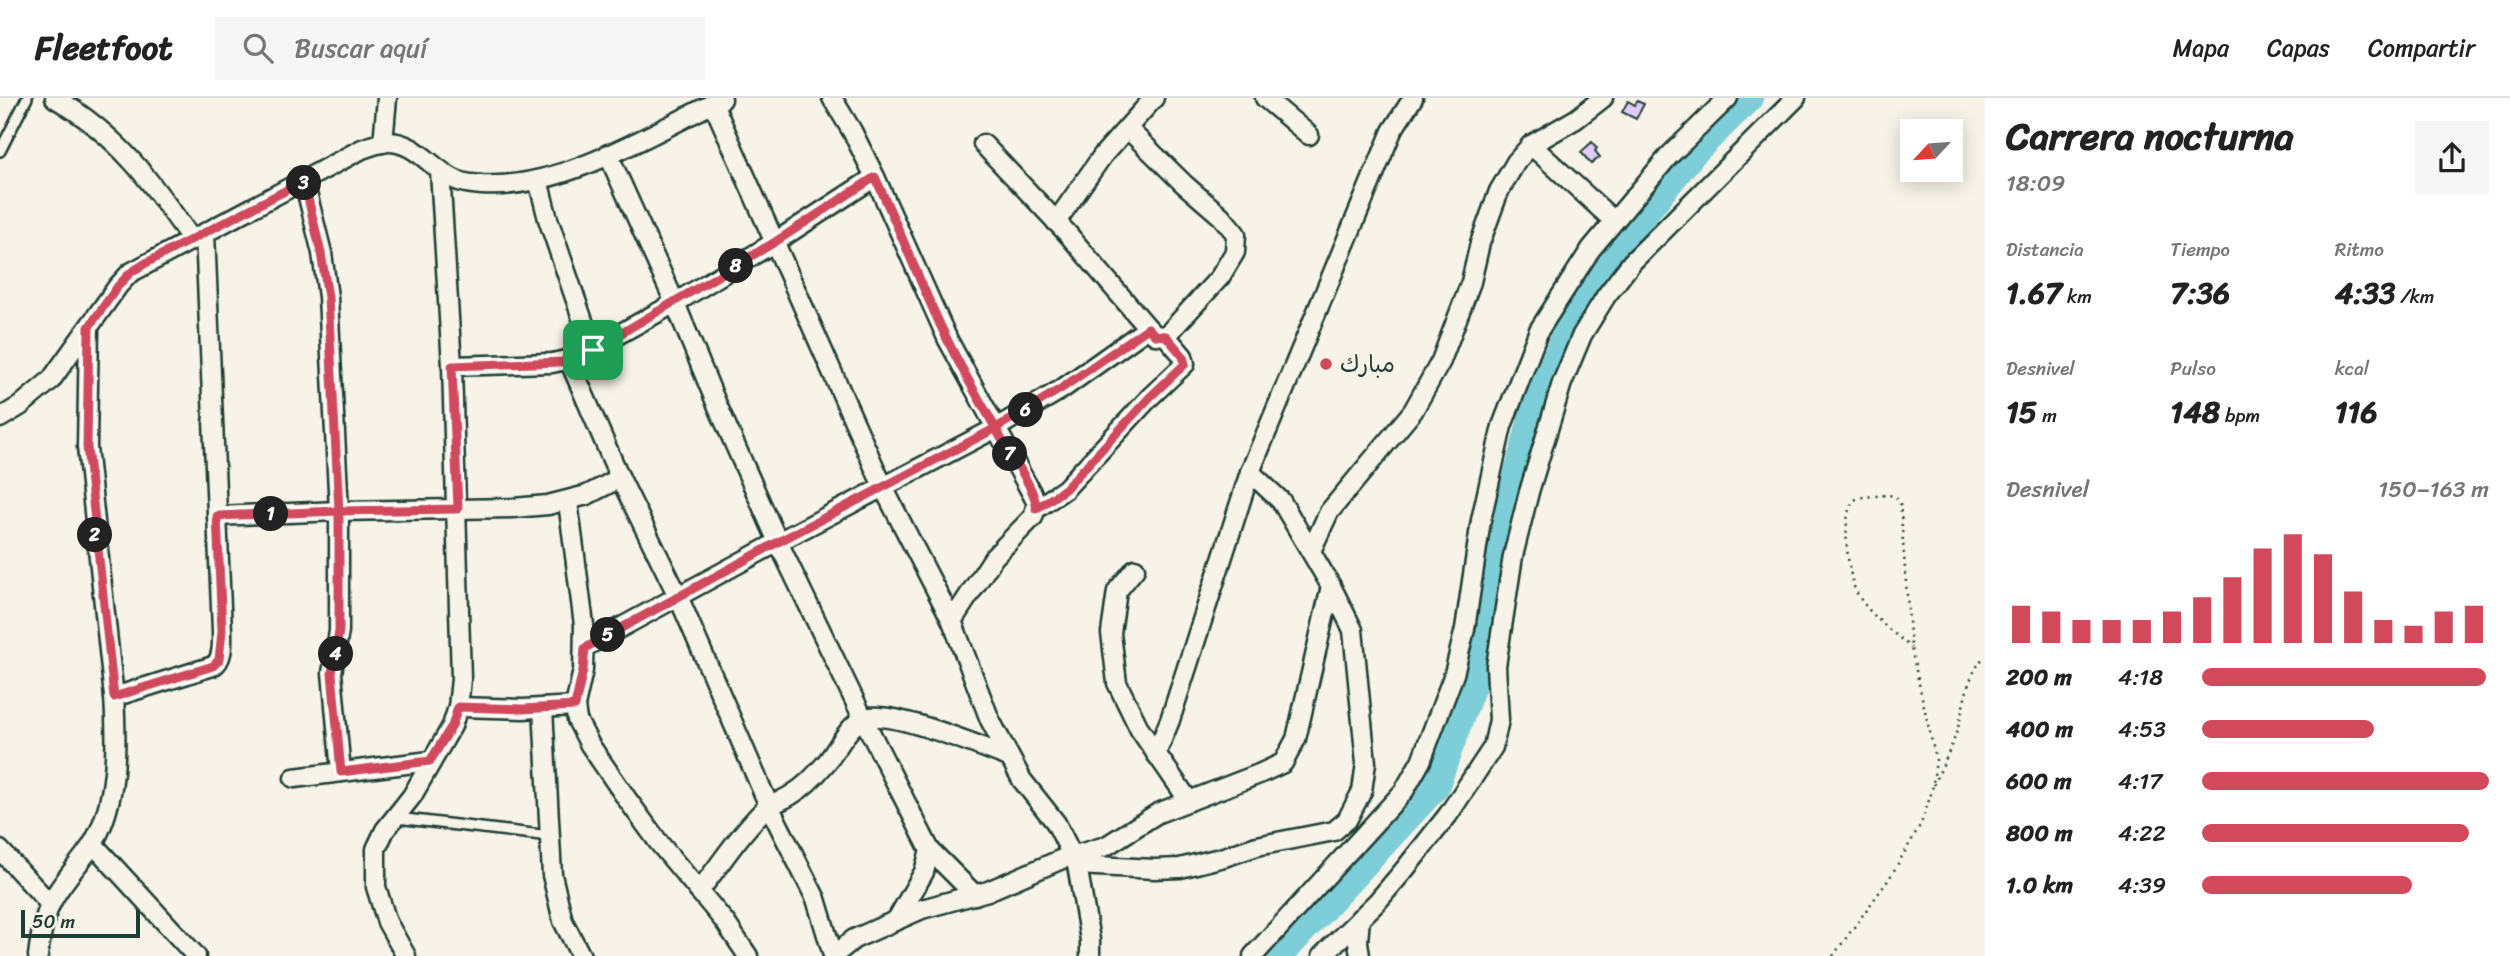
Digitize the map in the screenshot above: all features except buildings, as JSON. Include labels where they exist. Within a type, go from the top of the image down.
[{"type":"street","points":[[55,98],[102,130],[140,168],[199,237],[217,516],[222,631],[219,660],[213,666],[114,697]]},
{"type":"street","points":[[383,143],[387,98]]},
{"type":"street","points":[[832,98],[875,177],[947,340],[1036,498],[1036,509]]},
{"type":"street","points":[[1056,222],[1103,155],[1154,98]]},
{"type":"street","points":[[1265,98],[1309,135]]},
{"type":"street","points":[[1156,754],[1170,720],[1250,472],[1392,131],[1413,98]]},
{"type":"street","points":[[1311,551],[1329,512],[1413,411],[1441,360],[1471,282],[1480,243],[1499,191],[1516,162],[1531,145],[1577,119],[1603,98]]},
{"type":"street","points":[[1253,956],[1404,791],[1421,761],[1454,674],[1465,629],[1481,520],[1502,426],[1539,330],[1591,249],[1668,157],[1727,98]]},
{"type":"street","points":[[1322,956],[1405,869],[1448,815],[1493,747],[1499,720],[1496,666],[1513,556],[1562,383],[1582,335],[1606,296],[1632,262],[1796,98]]},
{"type":"street","points":[[0,418],[20,406],[51,380],[130,273],[362,149],[383,143],[400,144],[415,150],[440,171],[465,183],[486,185],[538,180],[608,154],[718,101],[775,242],[884,489],[952,621],[979,694],[1009,757],[1032,795],[1056,823],[1075,861],[1085,954]]},
{"type":"street","points":[[1127,128],[1221,216],[1236,234],[1235,252],[1220,277],[1166,336]]},
{"type":"street","points":[[952,621],[994,557],[1026,526],[1036,509],[1065,489],[1150,397],[1185,364],[1183,356],[1166,336],[1155,335],[1148,328],[1056,222],[983,144]]},
{"type":"street","points":[[1531,145],[1614,221]]},
{"type":"street","points":[[608,154],[778,542],[863,718],[930,850],[975,895]]},
{"type":"street","points":[[406,956],[387,922],[376,887],[376,849],[385,830],[412,796],[452,726],[458,707],[461,679],[458,509],[440,171]]},
{"type":"street","points":[[452,366],[569,360],[593,350],[775,242],[875,177]]},
{"type":"street","points":[[538,180],[556,244],[593,350]]},
{"type":"street","points":[[304,181],[328,297],[339,511],[339,631],[332,673],[341,772]]},
{"type":"street","points":[[38,956],[50,904],[93,844],[109,800],[116,728],[87,447],[89,327]]},
{"type":"street","points":[[585,648],[778,542],[884,489],[996,428],[1062,388],[1148,328]]},
{"type":"street","points":[[569,360],[620,478],[678,596],[769,806],[816,899],[833,956],[853,939],[922,909],[975,895],[1075,861],[1106,846],[1158,813],[1283,762],[1296,739],[1331,586]]},
{"type":"street","points":[[1075,861],[1155,869],[1180,868],[1224,858],[1257,846],[1334,831],[1347,820],[1362,791],[1366,762],[1353,630],[1331,586],[1281,501],[1250,472]]},
{"type":"street","points":[[217,516],[513,508],[568,502],[620,478]]},
{"type":"street","points":[[568,502],[585,648],[575,706],[577,720],[612,777],[659,844],[725,922],[742,953]]},
{"type":"street","points":[[1135,569],[1117,591],[1111,633],[1117,683],[1140,730],[1189,801]]},
{"type":"street","points":[[458,707],[575,706]]},
{"type":"street","points":[[543,708],[552,875],[563,921],[581,956]]},
{"type":"street","points":[[699,891],[727,852],[769,806],[807,784],[863,718],[878,716],[910,723],[1009,757]]},
{"type":"street","points":[[294,778],[430,761]]},
{"type":"street","points":[[93,844],[196,956]]},
{"type":"street","points":[[0,850],[50,904]]},
{"type":"street","points":[[896,921],[924,872],[930,850]]},
{"type":"street","points":[[1360,918],[1360,956]]},
{"type":"lane","points":[[0,151],[27,98]]},
{"type":"lane","points":[[397,818],[550,836]]},
{"type":"path","points":[[1911,648],[1863,603],[1855,590],[1848,570],[1847,515],[1858,498],[1889,494],[1897,497],[1900,502],[1911,648],[1936,760],[1932,791]]},
{"type":"path","points":[[1833,956],[1889,879],[1921,824],[1956,733],[1965,695],[1976,666],[1985,656]]},
{"type":"waterway","points":[[1279,956],[1435,787],[1487,644],[1508,511],[1535,408],[1572,319],[1625,237],[1693,153],[1749,98]]},
{"type":"place","name":"مبارك","points":[[1326,364]]},
{"type":"route","points":[[593,350],[562,362],[452,366],[458,509],[339,511],[217,516],[222,631],[217,664],[114,697],[87,447],[89,327],[130,273],[304,181],[328,297],[339,511],[339,631],[332,673],[341,772],[430,761],[452,726],[458,707],[523,709],[575,706],[585,648],[778,542],[884,489],[996,428],[1062,388],[1148,328],[1155,335],[1166,336],[1183,356],[1185,364],[1150,397],[1065,489],[1036,509],[1036,498],[1019,471],[996,428],[947,340],[875,177],[775,242],[593,350]]}]
